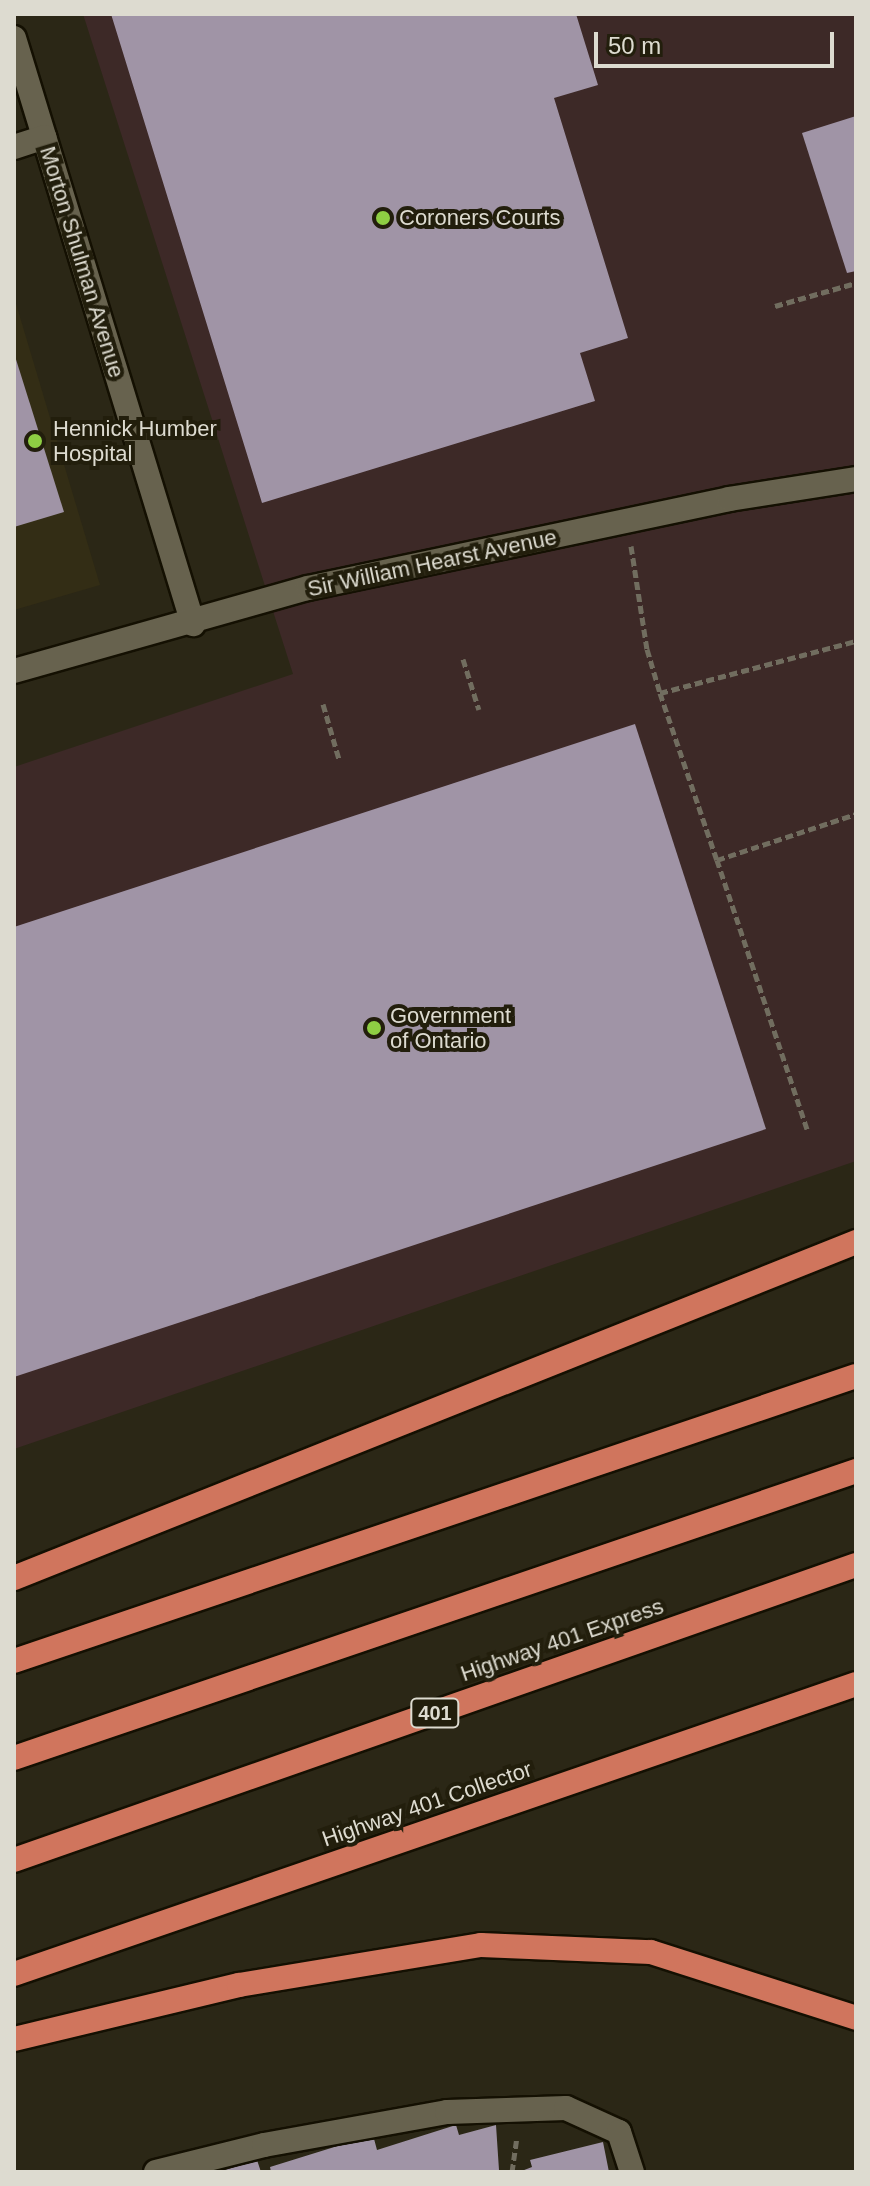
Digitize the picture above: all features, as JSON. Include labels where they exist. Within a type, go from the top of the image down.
[{"type":"highway","points":[[14,1578],[856,1242]]},
{"type":"highway","points":[[14,1661],[856,1376]]},
{"type":"highway","points":[[14,1758],[856,1471]]},
{"type":"highway","name":"Highway 401 Express","points":[[14,1860],[856,1565]]},
{"type":"highway","name":"Highway 401 Collector","points":[[14,1974],[856,1684]]},
{"type":"highway","points":[[14,2039],[239,1985],[481,1945],[651,1952],[856,2018]]},
{"type":"street","name":"Morton Shulman Avenue","points":[[14,38],[193,624]]},
{"type":"street","points":[[14,147],[44,137]]},
{"type":"street","name":"Sir William Hearst Avenue","points":[[14,671],[193,624],[308,588],[729,499],[856,479]]},
{"type":"street","points":[[156,2172],[264,2145],[447,2112],[566,2108],[619,2132],[632,2172]]},
{"type":"path","points":[[775,306],[856,283]]},
{"type":"path","points":[[638,575],[647,649],[660,693],[807,1129]]},
{"type":"path","points":[[660,693],[856,641]]},
{"type":"path","points":[[463,659],[479,710]]},
{"type":"path","points":[[323,704],[339,759]]},
{"type":"path","points":[[717,860],[856,814]]},
{"type":"shaded area","points":[[83,14],[856,14],[856,1161],[14,1449],[14,767],[293,674]]},
{"type":"shaded area","name":"Hennick Humber Hospital","points":[[14,297],[100,585],[14,610]]},
{"type":"building","name":"Coroners Courts","points":[[111,14],[576,14],[598,85],[554,98],[628,338],[580,353],[595,401],[262,503]]},
{"type":"building","points":[[856,116],[856,271],[847,273],[802,133]]},
{"type":"building","points":[[14,353],[64,512],[14,527]]},
{"type":"building","name":"Government of Ontario","points":[[635,724],[766,1129],[14,1377],[14,927]]},
{"type":"building","points":[[456,2125],[459,2135],[496,2125],[499,2170],[271,2172],[270,2167],[373,2135],[377,2150]]},
{"type":"building","points":[[603,2142],[609,2172],[519,2172],[532,2167],[530,2160]]},
{"type":"building","points":[[257,2160],[261,2172],[222,2172],[222,2171]]},
{"type":"place","name":"Coroners Courts","points":[[383,218]]},
{"type":"place","name":"Hennick Humber Hospital","points":[[35,441]]},
{"type":"place","name":"Government of Ontario","points":[[374,1028]]}]
